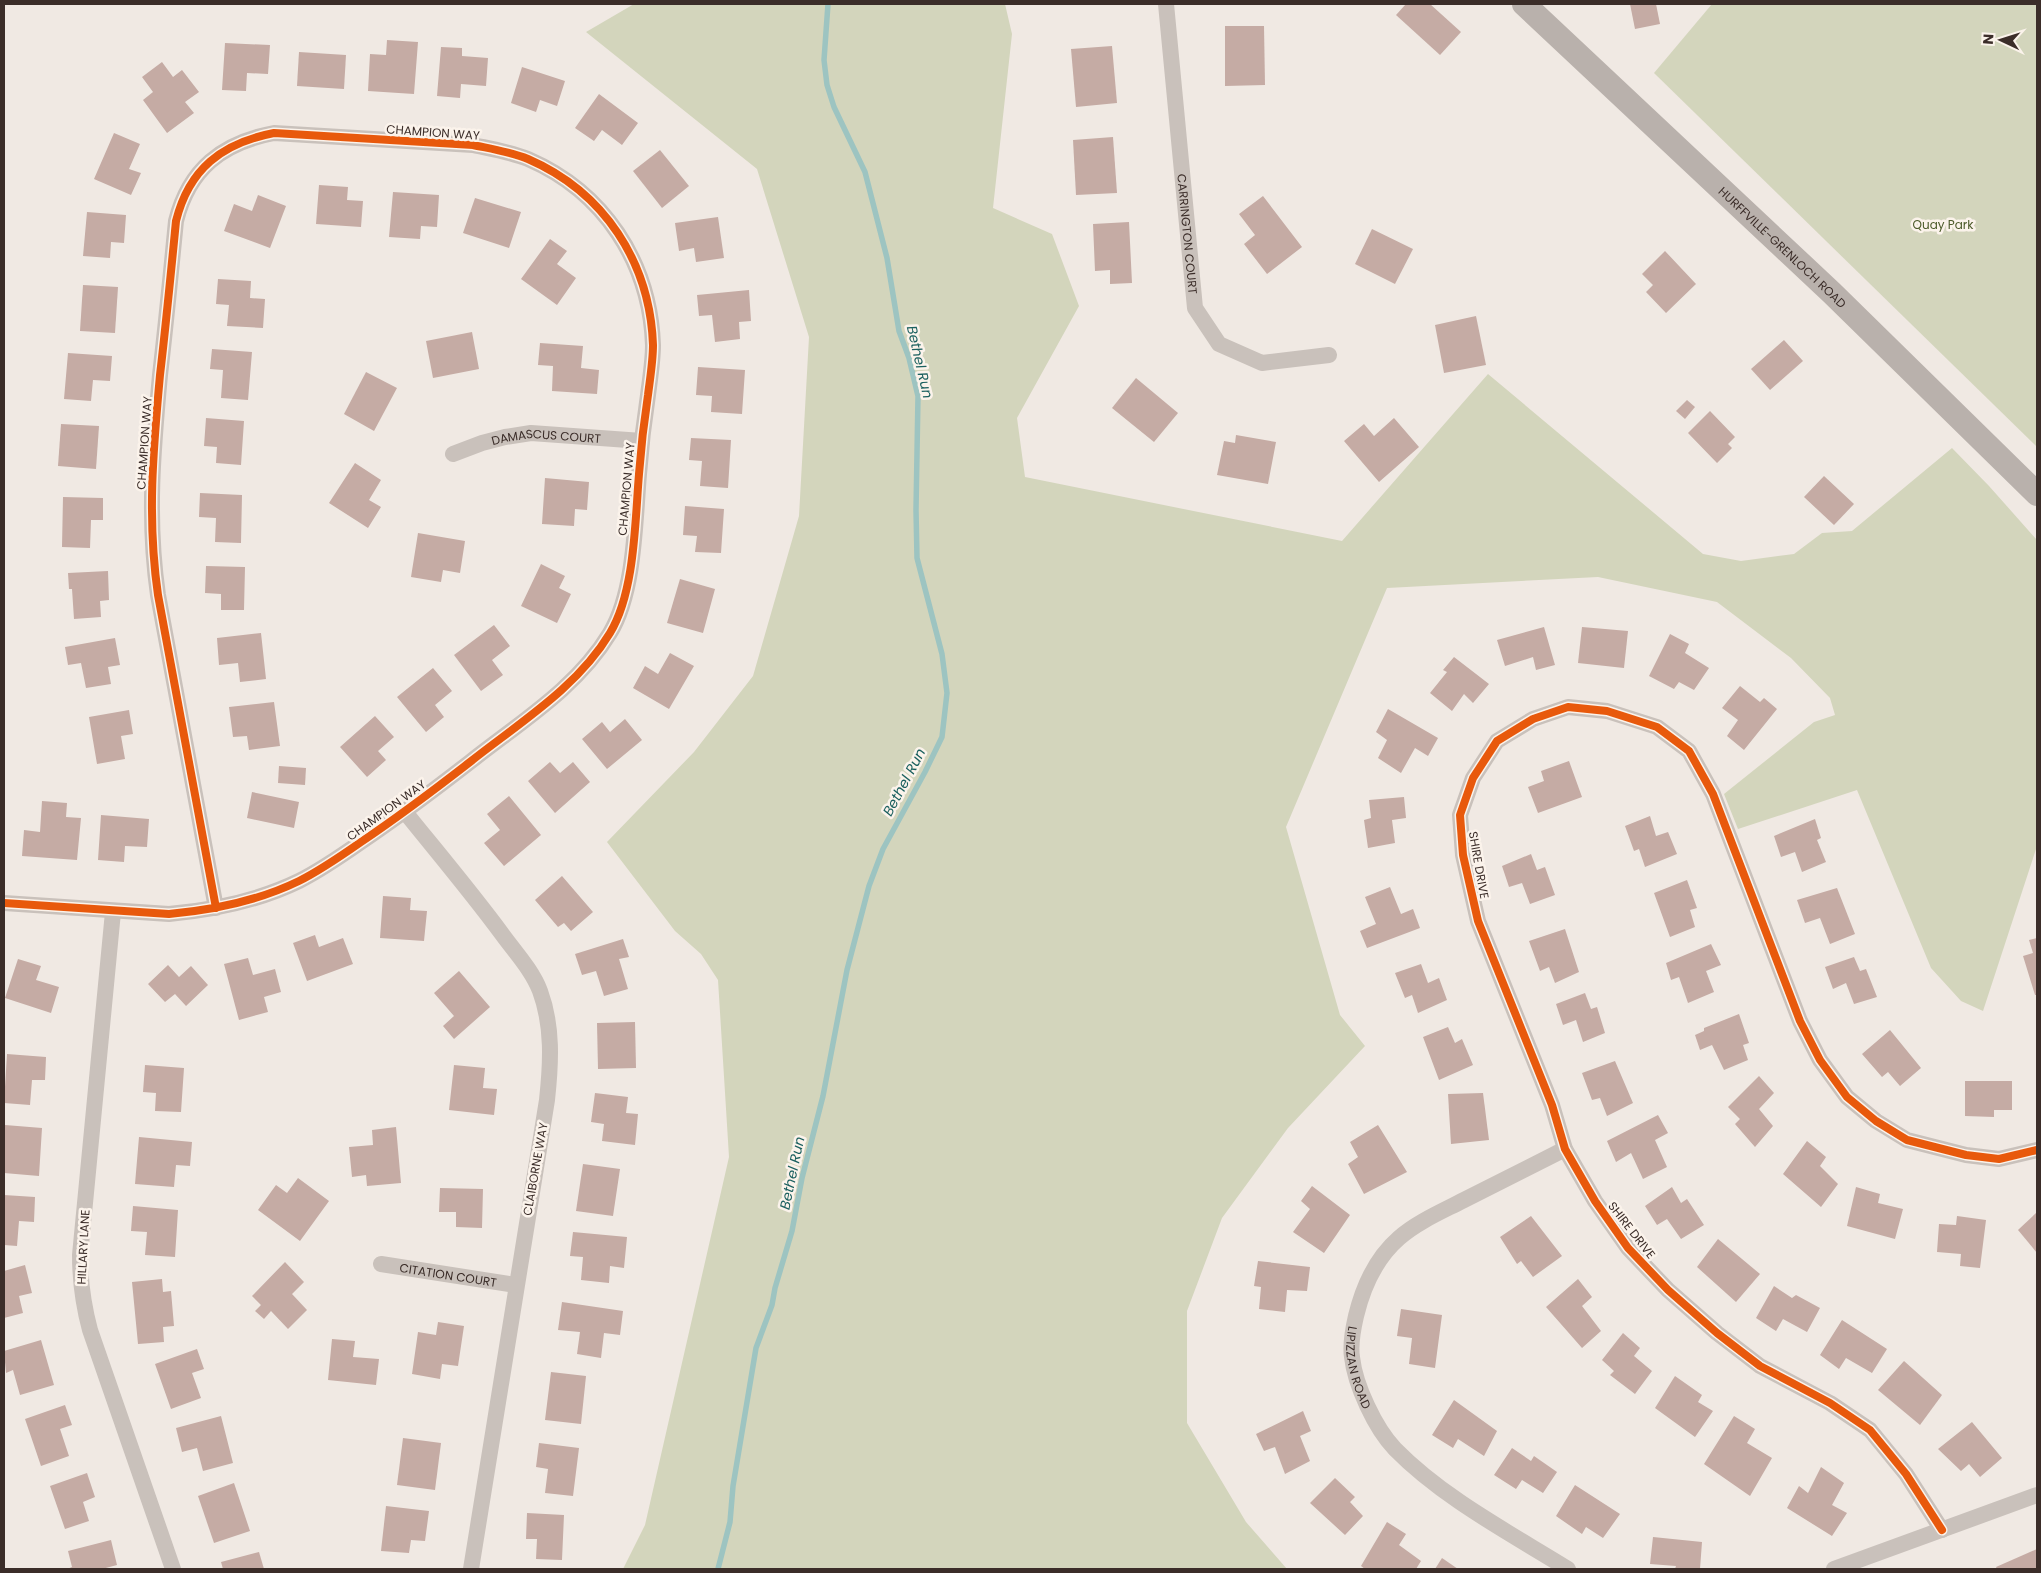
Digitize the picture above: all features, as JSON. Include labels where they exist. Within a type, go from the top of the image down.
[{"type":"main road","name":"HURFFVILLE-GRENLOCH ROAD","points":[[1524,4],[1832,293],[2037,494]]},
{"type":"street","name":"CARRINGTON COURT","points":[[1166,4],[1195,308],[1219,344],[1262,363],[1328,355]]},
{"type":"street","name":"CHAMPION WAY","points":[[4,903],[112,912],[168,914],[216,908],[244,902],[297,882],[321,870],[405,812],[557,694],[588,664],[602,646],[619,612],[631,566],[653,345],[644,291],[638,272],[623,240],[608,218],[590,199],[547,168],[526,158],[500,150],[473,145],[274,133],[256,136],[221,152],[205,164],[181,200],[176,220],[153,449],[151,497],[154,564],[158,595],[216,908]]},
{"type":"street","name":"DAMASCUS COURT","points":[[453,454],[482,443],[531,433],[642,441]]},
{"type":"street","name":"SHIRE DRIVE","points":[[1942,1530],[1906,1474],[1870,1430],[1830,1404],[1760,1366],[1717,1333],[1668,1290],[1623,1240],[1595,1201],[1565,1149],[1552,1105],[1478,921],[1463,855],[1460,815],[1473,778],[1497,741],[1532,719],[1568,708],[1607,711],[1657,727],[1689,752],[1713,794],[1800,1020],[1820,1060],[1847,1096],[1876,1121],[1908,1140],[1966,1155],[2000,1159],[2037,1150]]},
{"type":"street","name":"CLAIBORNE WAY","points":[[405,812],[518,955],[540,990],[550,1040],[550,1069],[471,1569]]},
{"type":"street","name":"HILLARY LANE","points":[[112,912],[80,1255],[80,1282],[90,1330],[173,1569]]},
{"type":"street","name":"LIPIZZAN ROAD","points":[[1565,1149],[1433,1216],[1399,1237],[1379,1261],[1362,1292],[1354,1326],[1352,1357],[1358,1385],[1374,1418],[1394,1448],[1422,1473],[1475,1512],[1568,1569]]},
{"type":"street","name":"CITATION COURT","points":[[381,1264],[516,1285]]},
{"type":"street","points":[[1834,1569],[2037,1494]]},
{"type":"green space","points":[[634,4],[1005,4],[1012,34],[993,208],[1052,234],[1079,306],[1017,418],[1025,477],[1342,541],[1488,374],[1703,554],[1741,561],[1794,554],[1822,533],[1852,531],[1952,448],[2037,540],[2037,846],[1983,1011],[1961,1001],[1931,968],[1857,790],[1738,829],[1724,794],[1814,722],[1835,715],[1830,698],[1791,658],[1717,602],[1598,577],[1387,588],[1286,827],[1340,1015],[1365,1046],[1288,1128],[1222,1218],[1187,1311],[1187,1423],[1246,1522],[1287,1569],[623,1569],[645,1525],[729,1157],[718,980],[701,954],[675,931],[607,842],[694,752],[753,676],[799,516],[809,337],[757,169],[586,32]]},
{"type":"green space","name":"Quay Park","points":[[1712,4],[2037,4],[2037,447],[1654,73]]},
{"type":"building","points":[[1406,4],[1430,4],[1461,32],[1440,55],[1396,15]]},
{"type":"building","points":[[1630,4],[1656,4],[1660,24],[1635,29]]},
{"type":"building","points":[[1225,26],[1264,26],[1265,85],[1225,86]]},
{"type":"building","points":[[387,40],[418,42],[414,94],[368,91],[370,54],[386,55]]},
{"type":"building","points":[[225,43],[270,45],[268,74],[247,73],[246,91],[222,90]]},
{"type":"building","points":[[1112,46],[1117,103],[1076,107],[1071,49]]},
{"type":"building","points":[[441,47],[462,48],[462,56],[488,58],[486,86],[461,84],[460,98],[437,96]]},
{"type":"building","points":[[299,52],[346,55],[344,89],[297,86]]},
{"type":"building","points":[[162,62],[173,77],[182,70],[199,92],[185,102],[194,113],[167,133],[143,100],[153,92],[142,77]]},
{"type":"building","points":[[522,67],[565,81],[557,106],[540,100],[536,112],[511,103]]},
{"type":"building","points":[[599,94],[638,123],[622,145],[602,130],[594,141],[575,128]]},
{"type":"building","points":[[114,133],[140,144],[129,169],[141,173],[131,195],[94,179]]},
{"type":"building","points":[[1113,137],[1117,193],[1076,195],[1073,140]]},
{"type":"building","points":[[660,150],[689,186],[662,208],[633,171]]},
{"type":"building","points":[[319,185],[348,187],[347,200],[363,201],[361,227],[316,224]]},
{"type":"building","points":[[393,192],[439,195],[437,227],[421,226],[420,239],[389,237]]},
{"type":"building","points":[[258,195],[286,206],[270,248],[224,231],[234,204],[252,211]]},
{"type":"building","points":[[1263,196],[1302,247],[1267,274],[1244,244],[1255,235],[1239,214]]},
{"type":"building","points":[[475,198],[521,212],[509,248],[463,233]]},
{"type":"building","points":[[87,212],[126,215],[124,243],[111,242],[110,258],[83,256]]},
{"type":"building","points":[[718,217],[724,258],[696,262],[694,248],[679,251],[675,223]]},
{"type":"building","points":[[1129,222],[1132,283],[1110,284],[1110,270],[1095,271],[1093,224]]},
{"type":"building","points":[[1372,229],[1413,249],[1395,284],[1355,264]]},
{"type":"building","points":[[550,239],[567,251],[557,264],[576,278],[557,305],[521,279]]},
{"type":"building","points":[[1665,251],[1696,284],[1666,313],[1646,292],[1653,285],[1642,274]]},
{"type":"building","points":[[218,279],[251,281],[250,298],[265,299],[263,328],[227,326],[229,305],[216,304]]},
{"type":"building","points":[[83,285],[118,287],[115,333],[80,331]]},
{"type":"building","points":[[749,290],[751,321],[739,322],[740,339],[715,342],[712,315],[699,316],[697,295]]},
{"type":"building","points":[[1476,316],[1486,365],[1444,373],[1435,325]]},
{"type":"building","points":[[472,332],[479,369],[433,378],[426,341]]},
{"type":"building","points":[[1784,340],[1803,361],[1770,390],[1751,369]]},
{"type":"building","points":[[540,343],[583,346],[581,368],[599,370],[597,394],[552,391],[553,366],[538,365]]},
{"type":"building","points":[[212,349],[252,352],[248,400],[221,398],[223,370],[210,369]]},
{"type":"building","points":[[68,353],[112,356],[110,381],[93,380],[91,401],[64,399]]},
{"type":"building","points":[[698,367],[745,370],[742,414],[711,412],[712,396],[696,395]]},
{"type":"building","points":[[366,372],[397,388],[374,431],[344,414]]},
{"type":"building","points":[[1136,378],[1178,413],[1154,442],[1112,408]]},
{"type":"building","points":[[1687,400],[1695,407],[1685,419],[1676,411]]},
{"type":"building","points":[[1710,411],[1735,437],[1728,444],[1732,448],[1717,463],[1688,433]]},
{"type":"building","points":[[206,418],[244,421],[241,465],[216,463],[217,447],[204,446]]},
{"type":"building","points":[[1394,418],[1419,447],[1379,482],[1344,441],[1364,424],[1374,436]]},
{"type":"building","points":[[61,424],[99,426],[96,469],[58,466]]},
{"type":"building","points":[[1236,435],[1276,442],[1268,484],[1217,475],[1224,441],[1235,443]]},
{"type":"building","points":[[691,438],[731,440],[728,488],[700,486],[702,461],[689,460]]},
{"type":"building","points":[[355,463],[381,480],[369,500],[381,507],[368,528],[329,503]]},
{"type":"building","points":[[1824,476],[1854,504],[1834,525],[1804,497]]},
{"type":"building","points":[[545,478],[589,482],[587,510],[575,509],[574,526],[542,524]]},
{"type":"building","points":[[200,493],[242,495],[241,543],[215,542],[216,518],[199,517]]},
{"type":"building","points":[[63,497],[103,498],[103,520],[91,520],[90,548],[62,547]]},
{"type":"building","points":[[685,506],[724,509],[721,553],[695,552],[697,536],[683,535]]},
{"type":"building","points":[[418,533],[465,541],[460,573],[443,570],[441,582],[411,577]]},
{"type":"building","points":[[541,564],[565,576],[559,588],[571,594],[557,623],[521,606]]},
{"type":"building","points":[[206,566],[245,567],[244,610],[221,610],[221,594],[205,593]]},
{"type":"building","points":[[108,571],[109,600],[100,601],[101,617],[74,619],[72,589],[69,589],[68,573]]},
{"type":"building","points":[[680,579],[715,589],[703,633],[667,623]]},
{"type":"building","points":[[494,625],[510,646],[492,660],[503,675],[481,691],[454,655]]},
{"type":"building","points":[[1544,627],[1555,665],[1536,670],[1533,657],[1505,666],[1497,640]]},
{"type":"building","points":[[1582,627],[1628,631],[1624,668],[1578,663]]},
{"type":"building","points":[[261,633],[266,679],[240,682],[238,663],[219,665],[217,638]]},
{"type":"building","points":[[1670,634],[1689,644],[1685,653],[1709,668],[1694,690],[1679,682],[1674,689],[1649,676]]},
{"type":"building","points":[[115,638],[120,665],[108,667],[111,684],[86,688],[81,663],[68,665],[65,647]]},
{"type":"building","points":[[670,653],[694,666],[669,709],[633,688],[645,666],[658,674]]},
{"type":"building","points":[[1454,657],[1489,684],[1473,703],[1464,694],[1452,711],[1430,693],[1447,672],[1443,670]]},
{"type":"building","points":[[433,668],[452,691],[435,705],[444,717],[426,732],[397,697]]},
{"type":"building","points":[[1740,686],[1760,702],[1764,698],[1777,709],[1744,750],[1727,736],[1738,720],[1722,708]]},
{"type":"building","points":[[274,702],[280,746],[249,750],[247,736],[233,737],[229,707]]},
{"type":"building","points":[[1388,709],[1438,738],[1428,756],[1415,748],[1401,773],[1378,758],[1387,740],[1376,732]]},
{"type":"building","points":[[129,710],[133,734],[121,736],[125,759],[97,764],[89,717]]},
{"type":"building","points":[[375,716],[394,737],[378,751],[386,760],[367,777],[340,747]]},
{"type":"building","points":[[625,719],[642,740],[607,769],[582,739],[602,722],[610,732]]},
{"type":"building","points":[[1569,761],[1582,797],[1538,813],[1528,787],[1544,781],[1541,771]]},
{"type":"building","points":[[550,762],[560,773],[573,762],[590,782],[555,813],[528,781]]},
{"type":"building","points":[[279,766],[306,768],[305,785],[278,783]]},
{"type":"building","points":[[252,792],[299,802],[294,828],[247,818]]},
{"type":"building","points":[[509,796],[541,835],[504,866],[484,843],[500,830],[487,814]]},
{"type":"building","points":[[1404,797],[1406,818],[1392,820],[1395,843],[1368,848],[1364,820],[1371,818],[1369,800]]},
{"type":"building","points":[[42,801],[67,803],[66,817],[81,818],[77,860],[22,856],[24,830],[40,832]]},
{"type":"building","points":[[101,815],[149,819],[147,847],[125,846],[124,862],[98,860]]},
{"type":"building","points":[[1650,816],[1656,836],[1668,832],[1677,854],[1645,867],[1639,849],[1634,851],[1625,826]]},
{"type":"building","points":[[1815,819],[1821,838],[1817,840],[1826,862],[1802,872],[1795,852],[1781,857],[1774,836]]},
{"type":"building","points":[[1531,854],[1537,870],[1545,867],[1555,895],[1530,904],[1522,883],[1509,887],[1502,866]]},
{"type":"building","points":[[562,876],[593,912],[571,931],[564,923],[558,927],[535,900]]},
{"type":"building","points":[[1687,880],[1697,908],[1690,910],[1695,927],[1670,937],[1654,893]]},
{"type":"building","points":[[1390,887],[1401,914],[1413,909],[1420,928],[1367,948],[1360,931],[1376,924],[1365,897]]},
{"type":"building","points":[[1837,888],[1855,934],[1830,944],[1820,918],[1805,923],[1797,900]]},
{"type":"building","points":[[383,896],[411,898],[410,910],[427,911],[424,941],[380,938]]},
{"type":"building","points":[[1565,929],[1579,972],[1555,983],[1549,967],[1540,971],[1529,941]]},
{"type":"building","points":[[315,935],[319,947],[343,938],[353,964],[307,981],[293,943]]},
{"type":"building","points":[[2037,938],[2037,995],[2035,995],[2023,956],[2033,953],[2029,940]]},
{"type":"building","points":[[623,939],[629,957],[619,959],[628,989],[604,996],[596,971],[582,975],[575,954]]},
{"type":"building","points":[[1711,944],[1721,965],[1706,971],[1714,992],[1688,1003],[1679,977],[1671,980],[1666,963]]},
{"type":"building","points":[[1854,957],[1860,971],[1866,969],[1877,997],[1854,1004],[1846,983],[1833,989],[1825,967]]},
{"type":"building","points":[[248,958],[253,975],[275,969],[281,992],[264,997],[268,1012],[239,1020],[224,964]]},
{"type":"building","points":[[18,959],[41,966],[36,980],[59,987],[51,1013],[5,998]]},
{"type":"building","points":[[1421,964],[1428,983],[1439,978],[1447,1000],[1418,1013],[1412,995],[1405,998],[1395,973]]},
{"type":"building","points":[[168,965],[179,977],[191,966],[208,985],[186,1006],[175,994],[165,1002],[148,984]]},
{"type":"building","points":[[459,971],[490,1007],[454,1039],[443,1026],[454,1016],[434,993]]},
{"type":"building","points":[[1585,993],[1591,1009],[1597,1007],[1605,1033],[1583,1042],[1576,1020],[1563,1025],[1556,1004]]},
{"type":"building","points":[[1739,1014],[1749,1043],[1743,1045],[1748,1060],[1724,1070],[1712,1045],[1700,1050],[1695,1035],[1704,1031],[1704,1028]]},
{"type":"building","points":[[635,1022],[636,1068],[598,1069],[597,1023]]},
{"type":"building","points":[[1448,1027],[1455,1043],[1462,1039],[1473,1065],[1439,1080],[1423,1037]]},
{"type":"building","points":[[1890,1030],[1921,1068],[1900,1086],[1888,1072],[1882,1077],[1862,1054]]},
{"type":"building","points":[[7,1054],[46,1057],[45,1080],[32,1080],[30,1105],[4,1103]]},
{"type":"building","points":[[1615,1061],[1633,1103],[1607,1116],[1600,1098],[1592,1100],[1582,1073]]},
{"type":"building","points":[[145,1065],[184,1068],[181,1112],[155,1111],[156,1093],[143,1092]]},
{"type":"building","points":[[454,1065],[485,1068],[483,1088],[497,1089],[494,1115],[449,1110]]},
{"type":"building","points":[[1759,1076],[1774,1093],[1759,1109],[1773,1126],[1755,1147],[1735,1124],[1740,1119],[1728,1107]]},
{"type":"building","points":[[1965,1081],[2012,1081],[2012,1110],[1994,1110],[1994,1117],[1965,1116]]},
{"type":"building","points":[[595,1093],[628,1097],[626,1113],[638,1114],[635,1145],[602,1141],[604,1124],[591,1122]]},
{"type":"building","points":[[1483,1093],[1489,1140],[1451,1144],[1448,1094]]},
{"type":"building","points":[[1658,1115],[1668,1133],[1655,1140],[1667,1167],[1643,1179],[1631,1153],[1616,1162],[1607,1141]]},
{"type":"building","points":[[5,1125],[42,1128],[39,1176],[4,1173]]},
{"type":"building","points":[[1378,1125],[1407,1172],[1364,1194],[1348,1164],[1358,1157],[1350,1142]]},
{"type":"building","points":[[396,1127],[401,1183],[367,1186],[366,1175],[352,1177],[349,1147],[373,1145],[372,1130]]},
{"type":"building","points":[[139,1137],[192,1142],[190,1166],[176,1165],[174,1187],[135,1184]]},
{"type":"building","points":[[1807,1141],[1826,1157],[1820,1166],[1838,1184],[1821,1207],[1783,1174]]},
{"type":"building","points":[[583,1164],[620,1169],[613,1216],[576,1211]]},
{"type":"building","points":[[298,1178],[329,1201],[300,1241],[258,1210],[276,1185],[287,1193]]},
{"type":"building","points":[[1312,1186],[1350,1215],[1324,1253],[1293,1232],[1310,1209],[1301,1201]]},
{"type":"building","points":[[1672,1187],[1681,1203],[1687,1199],[1704,1225],[1681,1239],[1667,1219],[1657,1225],[1645,1206]]},
{"type":"building","points":[[1856,1187],[1880,1194],[1878,1203],[1903,1209],[1895,1239],[1847,1226]]},
{"type":"building","points":[[440,1188],[483,1189],[482,1228],[456,1227],[456,1212],[439,1212]]},
{"type":"building","points":[[4,1195],[35,1197],[34,1222],[19,1221],[17,1246],[4,1245]]},
{"type":"building","points":[[133,1206],[178,1210],[175,1257],[145,1255],[147,1232],[131,1231]]},
{"type":"building","points":[[2036,1213],[2037,1215],[2037,1253],[2018,1230]]},
{"type":"building","points":[[1531,1216],[1562,1256],[1533,1277],[1521,1261],[1517,1264],[1500,1237]]},
{"type":"building","points":[[1957,1216],[1986,1220],[1980,1268],[1960,1266],[1961,1254],[1937,1252],[1939,1224],[1956,1225]]},
{"type":"building","points":[[573,1232],[627,1237],[624,1268],[610,1266],[609,1283],[581,1280],[583,1257],[570,1256]]},
{"type":"building","points":[[1718,1239],[1760,1274],[1736,1302],[1697,1267]]},
{"type":"building","points":[[1258,1261],[1310,1267],[1307,1291],[1287,1290],[1285,1312],[1259,1309],[1261,1287],[1254,1286]]},
{"type":"building","points":[[285,1262],[304,1282],[292,1294],[307,1310],[288,1329],[271,1311],[264,1319],[255,1311],[261,1305],[252,1296]]},
{"type":"building","points":[[25,1265],[32,1293],[19,1296],[23,1313],[4,1318],[4,1271]]},
{"type":"building","points":[[162,1279],[163,1292],[171,1291],[174,1326],[163,1327],[164,1342],[138,1344],[132,1282]]},
{"type":"building","points":[[1578,1279],[1592,1297],[1582,1306],[1601,1331],[1582,1348],[1546,1307]]},
{"type":"building","points":[[1774,1286],[1792,1298],[1796,1295],[1820,1308],[1807,1332],[1783,1319],[1776,1331],[1756,1318]]},
{"type":"building","points":[[562,1302],[623,1311],[620,1335],[604,1333],[601,1358],[577,1354],[580,1332],[558,1330]]},
{"type":"building","points":[[1401,1309],[1442,1315],[1435,1368],[1409,1364],[1412,1338],[1397,1336]]},
{"type":"building","points":[[1842,1320],[1887,1349],[1872,1373],[1846,1358],[1839,1369],[1820,1355]]},
{"type":"building","points":[[438,1322],[464,1326],[458,1366],[442,1364],[440,1379],[412,1374],[418,1332],[436,1335]]},
{"type":"building","points":[[1623,1333],[1640,1348],[1634,1356],[1652,1371],[1635,1394],[1610,1375],[1614,1371],[1602,1360]]},
{"type":"building","points":[[332,1339],[355,1341],[353,1357],[379,1359],[376,1385],[328,1380]]},
{"type":"building","points":[[41,1340],[54,1385],[20,1395],[13,1370],[6,1373],[4,1351]]},
{"type":"building","points":[[197,1349],[204,1369],[192,1373],[201,1398],[171,1409],[155,1364]]},
{"type":"building","points":[[1904,1361],[1942,1395],[1920,1425],[1878,1390]]},
{"type":"building","points":[[551,1372],[586,1376],[581,1424],[545,1420]]},
{"type":"building","points":[[1675,1376],[1702,1395],[1698,1402],[1713,1411],[1695,1437],[1655,1408]]},
{"type":"building","points":[[1454,1400],[1497,1431],[1484,1456],[1458,1439],[1453,1448],[1432,1435]]},
{"type":"building","points":[[65,1405],[72,1425],[60,1429],[69,1456],[41,1466],[25,1419]]},
{"type":"building","points":[[1303,1411],[1311,1431],[1300,1436],[1310,1461],[1285,1474],[1275,1447],[1264,1451],[1256,1434]]},
{"type":"building","points":[[221,1416],[233,1463],[203,1471],[197,1448],[182,1452],[176,1428]]},
{"type":"building","points":[[1734,1416],[1755,1429],[1747,1443],[1772,1458],[1750,1496],[1704,1464]]},
{"type":"building","points":[[1972,1422],[2002,1458],[1980,1477],[1969,1464],[1961,1471],[1938,1449]]},
{"type":"building","points":[[403,1438],[441,1443],[435,1490],[397,1485]]},
{"type":"building","points":[[539,1443],[579,1448],[573,1496],[545,1493],[548,1469],[536,1467]]},
{"type":"building","points":[[1512,1448],[1531,1461],[1534,1456],[1557,1472],[1543,1493],[1522,1480],[1516,1489],[1494,1475]]},
{"type":"building","points":[[1821,1467],[1844,1483],[1832,1505],[1847,1513],[1832,1536],[1787,1508],[1799,1486],[1808,1493]]},
{"type":"building","points":[[87,1473],[95,1497],[83,1502],[89,1521],[65,1529],[50,1486]]},
{"type":"building","points":[[1335,1478],[1355,1497],[1350,1502],[1363,1516],[1345,1535],[1310,1503]]},
{"type":"building","points":[[234,1483],[250,1531],[214,1543],[198,1496]]},
{"type":"building","points":[[1575,1485],[1620,1514],[1603,1538],[1586,1527],[1582,1534],[1556,1516]]},
{"type":"building","points":[[386,1506],[429,1511],[425,1541],[411,1540],[409,1553],[381,1551]]},
{"type":"building","points":[[527,1513],[564,1515],[562,1560],[536,1559],[537,1539],[526,1539]]},
{"type":"building","points":[[1387,1522],[1406,1534],[1399,1545],[1421,1561],[1416,1569],[1365,1569],[1361,1566]]},
{"type":"building","points":[[1653,1537],[1702,1542],[1700,1569],[1675,1569],[1676,1566],[1650,1564]]},
{"type":"building","points":[[111,1540],[117,1565],[102,1569],[67,1569],[72,1567],[68,1551]]},
{"type":"building","points":[[2037,1549],[2037,1569],[1997,1569],[1996,1567]]},
{"type":"building","points":[[259,1552],[264,1569],[223,1569],[221,1562]]},
{"type":"building","points":[[1442,1558],[1458,1569],[1435,1569]]},
{"type":"waterway","name":"Bethel Run","points":[[718,1569],[730,1522],[733,1486],[756,1348],[772,1305],[775,1288],[792,1231],[802,1178],[823,1096],[847,970],[869,886],[883,849],[942,737],[947,693],[942,654],[917,558],[918,396],[909,358],[899,331],[887,258],[865,172],[834,107],[827,85],[824,60],[828,4]]},
{"type":"cycle path","points":[[4,903],[169,914],[202,910],[219,907],[235,904],[283,888],[331,863],[389,823],[546,704],[597,653],[618,616],[625,597],[629,577],[635,534],[642,444],[653,345],[650,315],[643,286],[632,258],[618,233],[600,210],[579,190],[555,173],[528,159],[473,145],[274,133],[239,144],[210,161],[189,187],[182,203],[176,221],[157,403],[152,485],[153,539],[158,595],[216,908]]},
{"type":"cycle path","points":[[1942,1530],[1906,1474],[1870,1430],[1830,1403],[1760,1366],[1717,1333],[1668,1290],[1628,1248],[1595,1201],[1565,1149],[1552,1105],[1478,921],[1463,855],[1460,815],[1473,778],[1497,741],[1533,719],[1568,707],[1607,711],[1657,727],[1689,751],[1713,794],[1800,1021],[1820,1060],[1847,1097],[1876,1121],[1907,1140],[1966,1155],[1999,1159],[2037,1150]]}]
